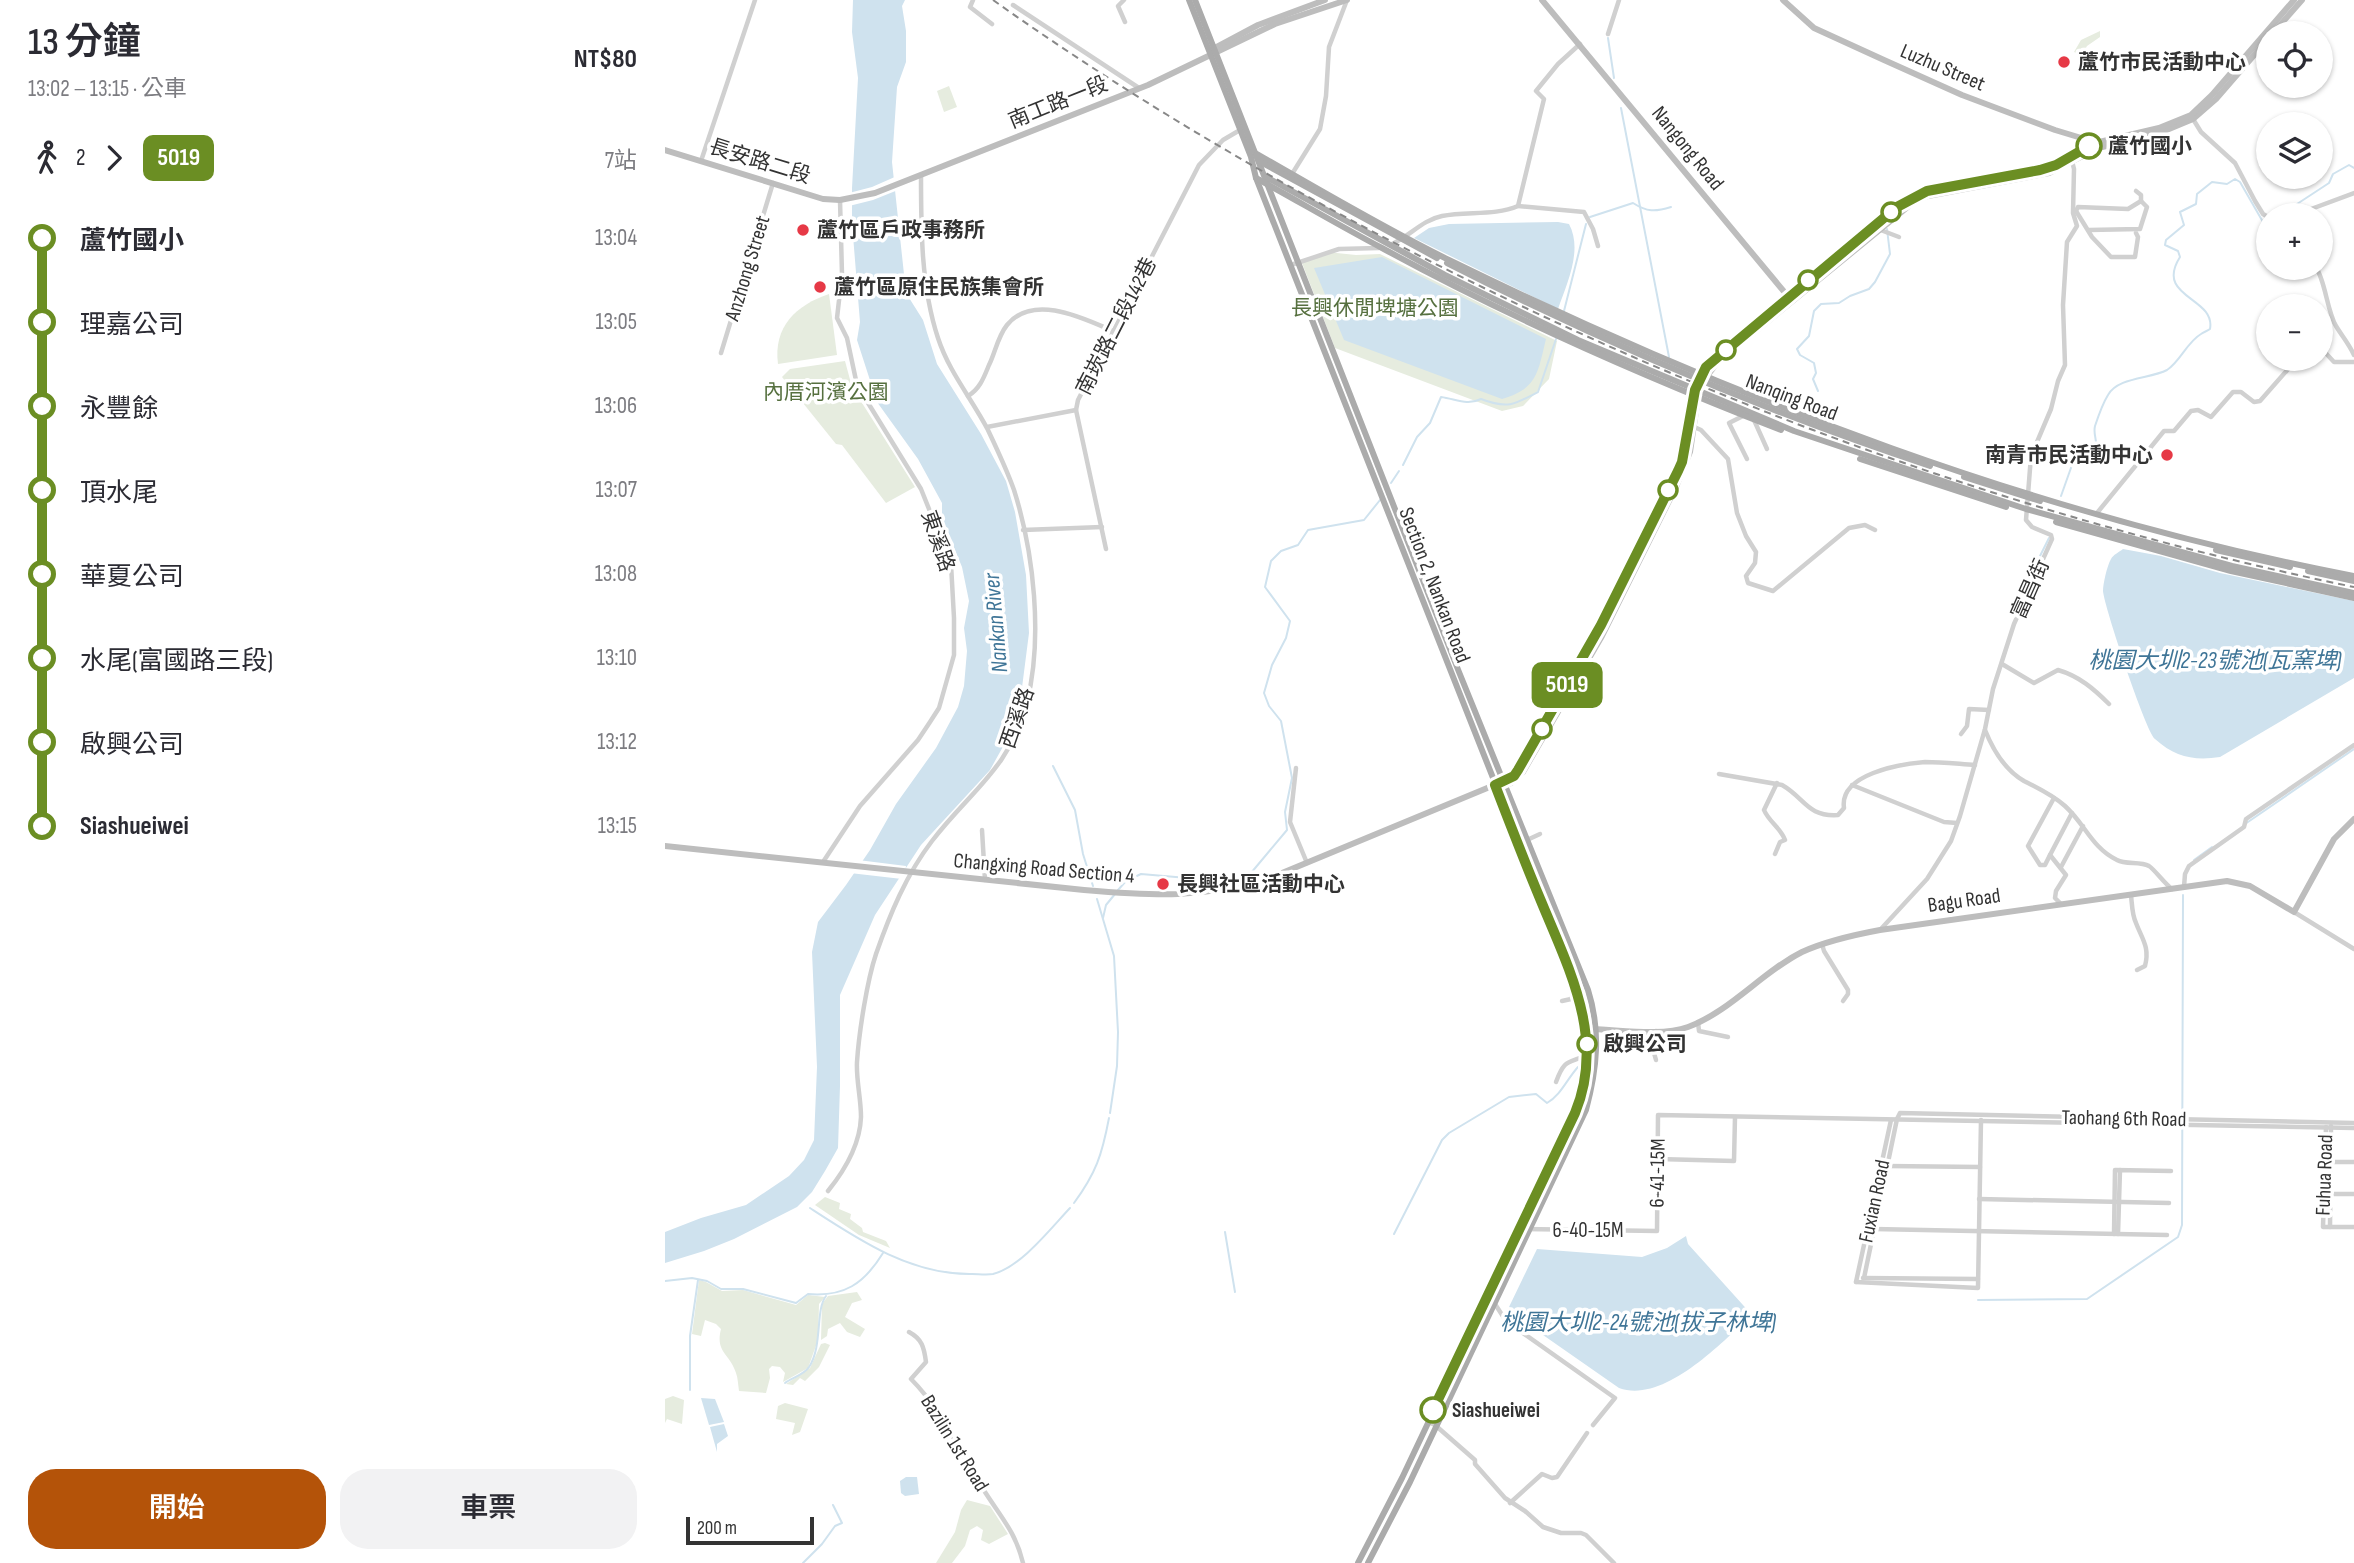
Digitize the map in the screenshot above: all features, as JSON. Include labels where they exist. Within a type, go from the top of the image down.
[{"type":"main road","name":"Section 2, Nankan Road","points":[[1189,0],[1213,50],[1254,156],[1256,175],[1294,263],[1594,1010],[1597,1057],[1586,1110],[1410,1482],[1368,1563]]},
{"type":"main road","name":"Section 2, Nankan Road","points":[[1195,0],[1240,130],[1267,181],[1294,263],[1576,988],[1586,1029],[1586,1074],[1578,1106],[1402,1478],[1357,1563]]},
{"type":"main road","points":[[1254,156],[1292,174],[1404,238],[1702,378],[2028,495],[2207,543],[2354,578]]},
{"type":"main road","name":"Nanqing Road","points":[[1254,156],[1474,277],[1603,338],[1799,420],[1874,447],[2028,495],[2236,555],[2354,578]]},
{"type":"main road","name":"Nanqing Road","points":[[1256,175],[1458,282],[1578,340],[1697,393],[1839,448],[2026,511],[2354,595]]},
{"type":"main road","points":[[1267,181],[1382,248],[1476,296],[1591,352],[1697,393],[1754,419],[1860,459],[2191,560],[2282,583],[2354,595]]},
{"type":"main road","points":[[1474,277],[1490,279]]},
{"type":"main road","points":[[1458,282],[1476,296]]},
{"type":"main road","points":[[1585,325],[1603,338]]},
{"type":"main road","points":[[1656,379],[1679,383]]},
{"type":"main road","points":[[1859,436],[1874,447]]},
{"type":"main road","points":[[1839,448],[1860,459]]},
{"type":"main road","points":[[2153,544],[2191,560]]},
{"type":"main road","points":[[2285,566],[2305,566]]},
{"type":"main road","points":[[2282,583],[2304,583]]},
{"type":"street","points":[[701,161],[755,0]]},
{"type":"street","points":[[973,0],[970,6],[992,24]]},
{"type":"street","points":[[1124,0],[1118,6],[1125,23]]},
{"type":"street","points":[[1213,50],[1258,25],[1325,0]]},
{"type":"street","points":[[1213,50],[1275,24],[1347,0]]},
{"type":"street","points":[[1292,174],[1320,129],[1326,96],[1329,47],[1347,0]]},
{"type":"street","name":"Nangong Road","points":[[1534,0],[1558,18]]},
{"type":"street","name":"Nangong Road","points":[[1542,0],[1790,299]]},
{"type":"street","points":[[1608,34],[1619,0]]},
{"type":"street","name":"Luzhu Street","points":[[1783,0],[1814,28],[1962,95],[2097,145]]},
{"type":"street","points":[[2192,117],[2294,0]]},
{"type":"street","points":[[2284,21],[2302,0]]},
{"type":"street","points":[[1013,5],[1140,88]]},
{"type":"street","points":[[1518,206],[1544,99],[1536,91],[1558,64],[1580,44]]},
{"type":"street","name":"南工路一段","points":[[843,200],[875,193],[1140,88],[1213,50]]},
{"type":"street","points":[[1495,785],[1511,783],[1523,772],[1575,684],[1682,462],[1702,378],[1790,299],[1913,197],[1927,191],[1955,188],[2040,170],[2072,160],[2097,145],[2192,117],[2216,99],[2256,55]]},
{"type":"street","points":[[2192,117],[2201,132],[2235,163],[2256,203]]},
{"type":"street","name":"南崁路二段142巷","points":[[1106,549],[1076,410],[1078,400],[1199,165],[1223,140],[1240,130]]},
{"type":"street","name":"長安路二段","points":[[665,150],[823,199],[843,200]]},
{"type":"street","points":[[2026,511],[2031,456],[2065,365],[2063,305],[2067,242],[2077,226],[2073,213],[2072,160]]},
{"type":"street","name":"西溪路","points":[[828,1191],[848,1161],[858,1135],[861,1118],[857,1063],[870,980],[890,913],[908,872],[944,826],[995,771],[1019,729],[1032,675],[1035,631],[1032,575],[1023,530],[1013,486],[986,428],[942,351],[925,272],[919,176]]},
{"type":"street","name":"Anzhong Street","points":[[721,353],[773,183]]},
{"type":"street","points":[[2089,230],[2140,229],[2147,207],[2136,191]]},
{"type":"street","points":[[2327,203],[2354,193]]},
{"type":"street","name":"東溪路","points":[[823,862],[860,806],[918,740],[939,708],[950,672],[954,642],[951,564],[921,489],[856,385],[847,338],[837,318],[842,274],[843,200]]},
{"type":"street","points":[[2136,233],[2138,237],[2135,255],[2131,259],[2110,256],[2076,214],[2078,207],[2128,209],[2141,201]]},
{"type":"street","points":[[1294,263],[1339,249],[1390,246],[1427,221],[1440,216],[1498,211],[1518,206],[1584,212],[1598,246]]},
{"type":"street","points":[[2077,226],[2084,225]]},
{"type":"street","points":[[1877,227],[1899,237]]},
{"type":"street","points":[[2321,280],[2335,326],[2354,355]]},
{"type":"street","points":[[968,396],[982,381],[1007,324],[1016,318],[1038,309],[1046,310],[1088,320],[1113,331]]},
{"type":"street","points":[[2333,361],[2354,362]]},
{"type":"street","points":[[2097,513],[2164,431],[2174,430],[2191,411],[2198,410],[2211,417],[2233,392],[2241,392],[2254,402],[2260,401],[2286,371]]},
{"type":"street","points":[[986,428],[1076,410]]},
{"type":"street","points":[[1744,415],[1729,423],[1747,459]]},
{"type":"street","points":[[1754,419],[1767,449]]},
{"type":"street","points":[[1690,426],[1701,430],[1728,458],[1737,513],[1756,552],[1755,563],[1747,576],[1748,583],[1773,591],[1849,528],[1865,525],[1875,530]]},
{"type":"street","name":"富昌街","points":[[1880,930],[1927,879],[1946,850],[1957,824],[1985,729],[1993,689],[2016,616],[2052,539],[2050,535],[2028,524],[2026,511]]},
{"type":"street","points":[[1023,530],[1102,527]]},
{"type":"street","points":[[2002,664],[2034,683],[2058,670],[2070,674],[2109,704]]},
{"type":"street","points":[[1961,734],[1967,726],[1969,709],[1989,710]]},
{"type":"street","points":[[1985,729],[2001,761],[2019,777],[2054,798],[2072,813],[2083,826],[2086,835],[2108,854],[2119,861],[2149,866],[2172,889]]},
{"type":"street","points":[[2184,887],[2189,866],[2244,827],[2246,820],[2354,745]]},
{"type":"street","points":[[1719,774],[1777,783],[1791,790],[1808,809],[1838,815],[1844,808],[1843,799],[1852,785],[1870,775],[1897,766],[1929,762],[1975,765]]},
{"type":"street","points":[[1296,768],[1290,821],[1307,863]]},
{"type":"street","points":[[1775,854],[1780,842],[1785,840],[1764,810],[1777,783]]},
{"type":"street","name":"Changxing Road Section 4","points":[[665,846],[985,880],[1172,896],[1202,894],[1246,886],[1495,785]]},
{"type":"street","points":[[1852,785],[1944,822],[1957,824]]},
{"type":"street","points":[[2054,798],[2028,846],[2042,866],[2072,813]]},
{"type":"street","points":[[2294,912],[2335,839],[2354,819]]},
{"type":"street","points":[[2061,867],[2083,826]]},
{"type":"street","points":[[982,830],[985,880]]},
{"type":"street","points":[[1527,840],[1540,834]]},
{"type":"street","points":[[2050,855],[2066,875],[2056,891],[2055,898],[2061,904]]},
{"type":"street","name":"Bagu Road","points":[[1586,1029],[1656,1031],[1687,1027],[1800,953],[1822,944],[1880,930],[2227,881],[2243,883],[2354,949]]},
{"type":"street","points":[[2131,895],[2134,920],[2145,939],[2147,955],[2145,966],[2137,970]]},
{"type":"street","points":[[1822,944],[1823,951],[1848,990],[1843,1002]]},
{"type":"street","points":[[1562,1001],[1570,999],[1576,988]]},
{"type":"street","points":[[1698,1022],[1699,1031],[1728,1037]]},
{"type":"street","points":[[1656,1031],[1656,1060]]},
{"type":"street","points":[[1556,1082],[1561,1069],[1567,1063],[1587,1054]]},
{"type":"street","name":"Taohang 6th Road","points":[[1894,1119],[1900,1113],[2354,1126]]},
{"type":"street","name":"Taohang 6th Road","points":[[1658,1115],[2328,1125]]},
{"type":"street","name":"6-41-15M","points":[[1657,1231],[1658,1115]]},
{"type":"street","points":[[1658,1159],[1734,1161],[1735,1117]]},
{"type":"street","name":"Fuxian Road","points":[[1864,1278],[1894,1119]]},
{"type":"street","name":"Fuxian Road","points":[[1856,1282],[1894,1119]]},
{"type":"street","points":[[1856,1282],[1978,1288],[1981,1120]]},
{"type":"street","name":"Fuhua Road","points":[[2328,1125],[2330,1227],[2323,1227],[2328,1125]]},
{"type":"street","points":[[2330,1162],[2354,1162]]},
{"type":"street","points":[[1887,1166],[1980,1167]]},
{"type":"street","points":[[2116,1234],[2117,1170],[2171,1171]]},
{"type":"street","points":[[2330,1194],[2354,1194]]},
{"type":"street","points":[[1979,1199],[2169,1203]]},
{"type":"street","points":[[2330,1227],[2354,1227]]},
{"type":"street","name":"6-40-15M","points":[[1520,1229],[1657,1231]]},
{"type":"street","points":[[1874,1229],[2167,1235]]},
{"type":"street","points":[[1856,1282],[1864,1278],[1978,1279]]},
{"type":"street","points":[[1495,1303],[1506,1321],[1615,1398],[1593,1425]]},
{"type":"street","name":"Bazilin 1st Road","points":[[909,1332],[919,1338],[925,1349],[926,1362],[911,1379],[938,1412],[985,1492],[1012,1530],[1023,1563]]},
{"type":"street","points":[[1427,1422],[1435,1425],[1475,1461],[1510,1503],[1525,1511],[1543,1527],[1561,1533],[1581,1532],[1614,1563]]},
{"type":"street","points":[[1510,1503],[1542,1474],[1557,1477],[1587,1433]]},
{"type":"green space","points":[[2100,31],[2100,37],[2087,46],[2082,55],[2074,52],[2081,40]]},
{"type":"green space","points":[[949,86],[957,107],[944,112],[937,91]]},
{"type":"green space","name":"長興休閒埤塘公園","points":[[1327,252],[1380,254],[1557,341],[1549,379],[1523,406],[1502,411],[1335,348],[1302,263]]},
{"type":"green space","points":[[829,294],[837,355],[778,364],[779,339],[789,319],[806,304]]},
{"type":"green space","name":"內厝河濱公園","points":[[845,361],[852,387],[915,487],[886,503],[842,445],[836,444],[782,377],[790,369]]},
{"type":"green space","points":[[825,1197],[840,1203],[839,1209],[851,1214],[850,1219],[862,1228],[863,1232],[886,1241],[890,1248],[859,1235],[815,1205]]},
{"type":"green space","points":[[699,1280],[722,1291],[743,1290],[796,1305],[808,1295],[825,1297],[819,1304],[818,1340],[808,1368],[783,1382],[785,1373],[780,1367],[772,1366],[769,1369],[770,1378],[766,1393],[739,1391],[733,1366],[720,1343],[721,1329],[705,1320],[701,1336],[692,1334]]},
{"type":"green space","points":[[857,1292],[862,1300],[852,1303],[845,1317],[865,1329],[860,1337],[847,1332],[840,1323],[828,1329],[827,1336],[821,1340],[822,1304],[828,1296]]},
{"type":"green space","points":[[821,1344],[830,1345],[819,1367],[805,1381],[800,1378],[793,1385],[786,1384],[810,1368]]},
{"type":"green space","points":[[673,1396],[684,1400],[682,1424],[667,1419],[665,1423],[665,1399]]},
{"type":"green space","points":[[785,1403],[808,1409],[800,1432],[792,1435],[795,1423],[776,1419],[778,1406]]},
{"type":"green space","points":[[967,1500],[990,1506],[1008,1534],[989,1544],[981,1540],[983,1530],[977,1526],[970,1530],[965,1546],[952,1563],[936,1563],[955,1532],[961,1510]]},
{"type":"water","name":"Nankan River","points":[[853,0],[905,0],[902,6],[906,31],[906,62],[897,87],[892,162],[906,293],[923,320],[937,364],[981,434],[1006,481],[1015,512],[1026,575],[1029,633],[1019,711],[990,770],[921,845],[875,915],[840,995],[838,1148],[812,1192],[797,1207],[734,1239],[665,1263],[665,1232],[746,1205],[789,1176],[804,1160],[814,1140],[817,1067],[812,952],[818,922],[870,850],[896,804],[936,748],[958,707],[964,686],[967,651],[964,628],[969,601],[962,567],[942,518],[942,503],[918,459],[877,402],[857,340],[860,322],[852,188],[858,78],[852,32]]},
{"type":"water","points":[[1449,224],[1569,224],[1573,234],[1574,255],[1558,309],[1414,238],[1429,228]]},
{"type":"water","name":"長興休閒埤塘公園","points":[[1382,257],[1546,339],[1538,369],[1530,384],[1514,395],[1502,399],[1344,340],[1314,268]]},
{"type":"water","name":"桃園大圳2-23號池(瓦窯埤)","points":[[2123,549],[2161,556],[2220,573],[2354,601],[2354,678],[2220,757],[2193,758],[2177,754],[2155,739],[2150,731],[2105,601],[2103,588],[2108,566],[2112,558]]},
{"type":"water","name":"桃園大圳2-24號池(拔子林埤)","points":[[1686,1236],[1688,1244],[1752,1315],[1691,1368],[1654,1387],[1636,1391],[1619,1388],[1523,1321],[1509,1307],[1537,1249],[1642,1257],[1667,1248]]},
{"type":"water","points":[[701,1398],[715,1399],[724,1422],[709,1425]]},
{"type":"water","points":[[724,1424],[728,1436],[717,1444],[717,1452],[710,1427]]},
{"type":"water","points":[[906,1477],[917,1477],[919,1494],[905,1496],[901,1493],[900,1481]]},
{"type":"pier","points":[[897,176],[898,190],[849,206],[849,193]]},
{"type":"pier","points":[[858,860],[906,866],[905,874],[902,879],[850,873]]},
{"type":"waterway","points":[[1608,38],[1614,78]]},
{"type":"waterway","points":[[1621,108],[1669,357]]},
{"type":"waterway","points":[[2299,203],[2329,183],[2333,174],[2349,165],[2354,168]]},
{"type":"waterway","points":[[2061,496],[2072,465],[2087,460],[2095,451],[2095,426],[2104,402],[2113,389],[2167,370],[2196,338],[2210,329],[2209,318],[2204,310],[2180,289],[2175,281],[2174,271],[2180,257],[2178,251],[2165,245],[2166,240],[2184,225],[2180,212],[2196,204],[2197,194],[2212,182],[2227,184],[2235,179],[2240,182],[2256,210]]},
{"type":"waterway","points":[[1590,217],[1633,203],[1651,210],[1671,207]]},
{"type":"waterway","points":[[1564,311],[1586,224]]},
{"type":"waterway","points":[[1818,391],[1813,379],[1816,373],[1814,363],[1800,355],[1797,349],[1809,336],[1814,311],[1821,304],[1839,303],[1869,289],[1875,282],[1890,254],[1887,229]]},
{"type":"waterway","points":[[1403,465],[1417,437],[1430,423],[1441,397],[1466,402],[1481,399],[1504,405],[1516,403],[1538,392],[1556,339]]},
{"type":"waterway","points":[[1391,483],[1399,471]]},
{"type":"waterway","points":[[1118,890],[1126,881],[1141,874],[1222,881],[1251,873],[1287,830],[1285,812],[1292,778],[1281,721],[1269,706],[1264,693],[1290,621],[1265,587],[1271,561],[1281,551],[1298,545],[1308,530],[1364,520],[1380,500]]},
{"type":"waterway","points":[[2039,558],[2049,538]]},
{"type":"waterway","points":[[2245,824],[2354,749]]},
{"type":"waterway","points":[[1053,766],[1075,810],[1083,854],[1093,886]]},
{"type":"waterway","points":[[2194,860],[2212,847]]},
{"type":"waterway","points":[[1103,918],[1106,905],[1115,894]]},
{"type":"waterway","points":[[1978,1300],[2087,1299],[2178,1237],[2182,1225],[2183,895]]},
{"type":"waterway","points":[[1097,899],[1114,956],[1118,1032],[1117,1066],[1110,1113]]},
{"type":"waterway","points":[[1394,1234],[1442,1140],[1449,1133],[1509,1097],[1536,1094],[1547,1103],[1578,1067]]},
{"type":"waterway","points":[[1074,1203],[1097,1163],[1109,1118]]},
{"type":"waterway","points":[[810,1208],[847,1232],[907,1262],[950,1273],[985,1274],[993,1274],[1014,1264],[1035,1246],[1070,1208]]},
{"type":"waterway","points":[[1225,1232],[1235,1292]]},
{"type":"waterway","points":[[665,1281],[692,1278],[707,1281],[721,1289],[743,1289],[796,1303],[808,1294],[832,1293],[852,1286],[868,1273],[883,1253]]},
{"type":"waterway","points":[[690,1390],[690,1336],[698,1280]]},
{"type":"waterway","points":[[785,1383],[809,1367],[816,1349],[821,1310],[826,1296]]},
{"type":"waterway","points":[[803,1563],[835,1526],[842,1523],[833,1505]]},
{"type":"railway","points":[[993,0],[1172,118],[1357,223],[1484,288],[1694,383],[1801,426],[2019,501],[2241,562],[2354,587]]},
{"type":"bus line","name":"5019","points":[[1433,1410],[1575,1113],[1586,1074],[1585,1020],[1576,988],[1495,785],[1514,776],[1518,770],[1591,643],[1678,471],[1695,390],[1701,375],[1716,358],[1788,297],[1897,207],[1913,197],[1927,191],[2040,170],[2056,165],[2089,146]]},
{"type":"place","name":"蘆竹市民活動中心","points":[[2064,62]]},
{"type":"place","name":"蘆竹國小","points":[[2089,146]]},
{"type":"place","name":"蘆竹區戶政事務所","points":[[803,230]]},
{"type":"place","name":"蘆竹區原住民族集會所","points":[[820,287]]},
{"type":"place","name":"南青市民活動中心","points":[[2167,455]]},
{"type":"place","name":"長興社區活動中心","points":[[1163,884]]},
{"type":"place","name":"啟興公司","points":[[1587,1044]]},
{"type":"place","name":"Siashueiwei","points":[[1433,1410]]}]
